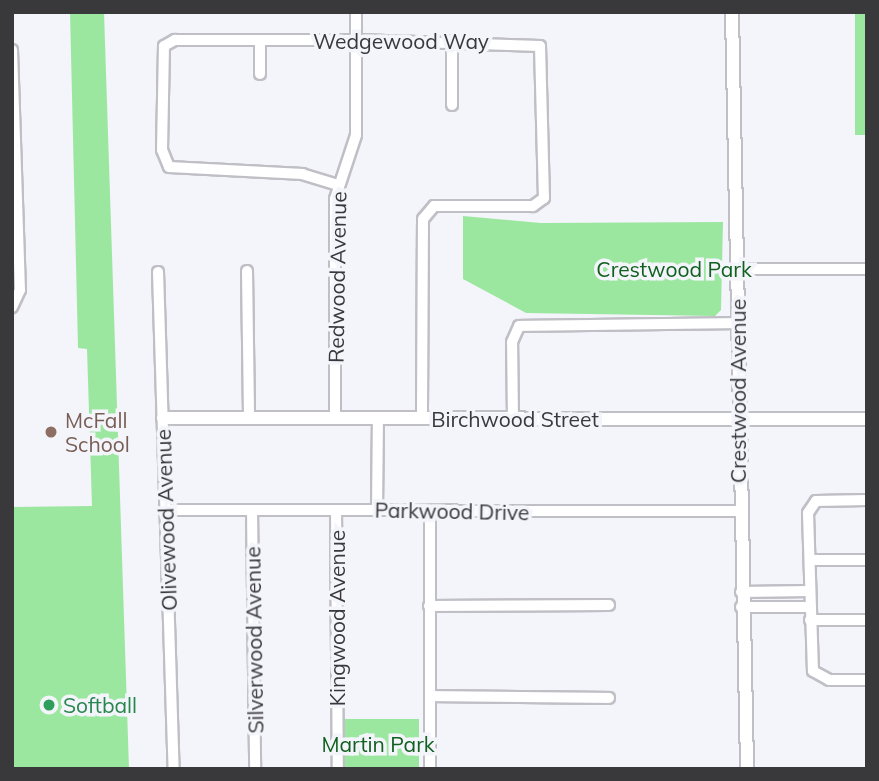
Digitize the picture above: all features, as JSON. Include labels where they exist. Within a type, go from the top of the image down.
[{"type":"street","name":"Redwood Avenue","points":[[335,419],[338,185],[356,135],[356,12]]},
{"type":"street","name":"Crestwood Avenue","points":[[732,12],[738,269],[738,511],[747,769]]},
{"type":"street","name":"Wedgewood Way","points":[[338,185],[268,171],[179,171],[163,155],[164,46],[175,40],[356,40],[452,41],[540,46],[544,198],[533,206],[434,206],[423,219],[422,419]]},
{"type":"street","points":[[452,41],[452,106]]},
{"type":"street","points":[[260,42],[260,74]]},
{"type":"street","points":[[12,50],[15,217],[20,290],[12,307]]},
{"type":"street","points":[[738,269],[867,269]]},
{"type":"street","points":[[247,271],[249,419]]},
{"type":"street","name":"Olivewood Avenue","points":[[158,272],[174,769]]},
{"type":"street","points":[[513,419],[512,342],[523,324],[737,323]]},
{"type":"street","name":"Birchwood Street","points":[[163,418],[867,419]]},
{"type":"street","points":[[377,510],[378,419]]},
{"type":"street","points":[[867,500],[835,499],[811,505],[810,560],[812,666],[822,679],[867,680]]},
{"type":"street","name":"Parkwood Drive","points":[[165,510],[738,511]]},
{"type":"street","name":"Silverwood Avenue","points":[[252,510],[256,769]]},
{"type":"street","name":"Kingwood Avenue","points":[[336,510],[338,769]]},
{"type":"street","points":[[430,511],[430,769]]},
{"type":"street","points":[[810,560],[867,560]]},
{"type":"street","points":[[741,592],[810,591]]},
{"type":"street","points":[[429,606],[609,605]]},
{"type":"street","points":[[741,607],[810,607]]},
{"type":"street","points":[[810,620],[867,620]]},
{"type":"street","points":[[430,696],[609,698]]},
{"type":"green space","points":[[70,12],[104,12],[129,769],[12,769],[12,507],[92,506],[87,349],[78,348]]},
{"type":"green space","points":[[855,12],[867,12],[867,135],[855,135]]},
{"type":"green space","name":"Crestwood Park","points":[[463,216],[541,223],[723,222],[721,310],[715,316],[526,313],[463,279]]},
{"type":"green space","name":"Martin Park","points":[[337,719],[419,719],[419,769],[337,769]]},
{"type":"place","name":"McFall School","points":[[51,432]]},
{"type":"place","name":"Softball","points":[[49,705]]}]
